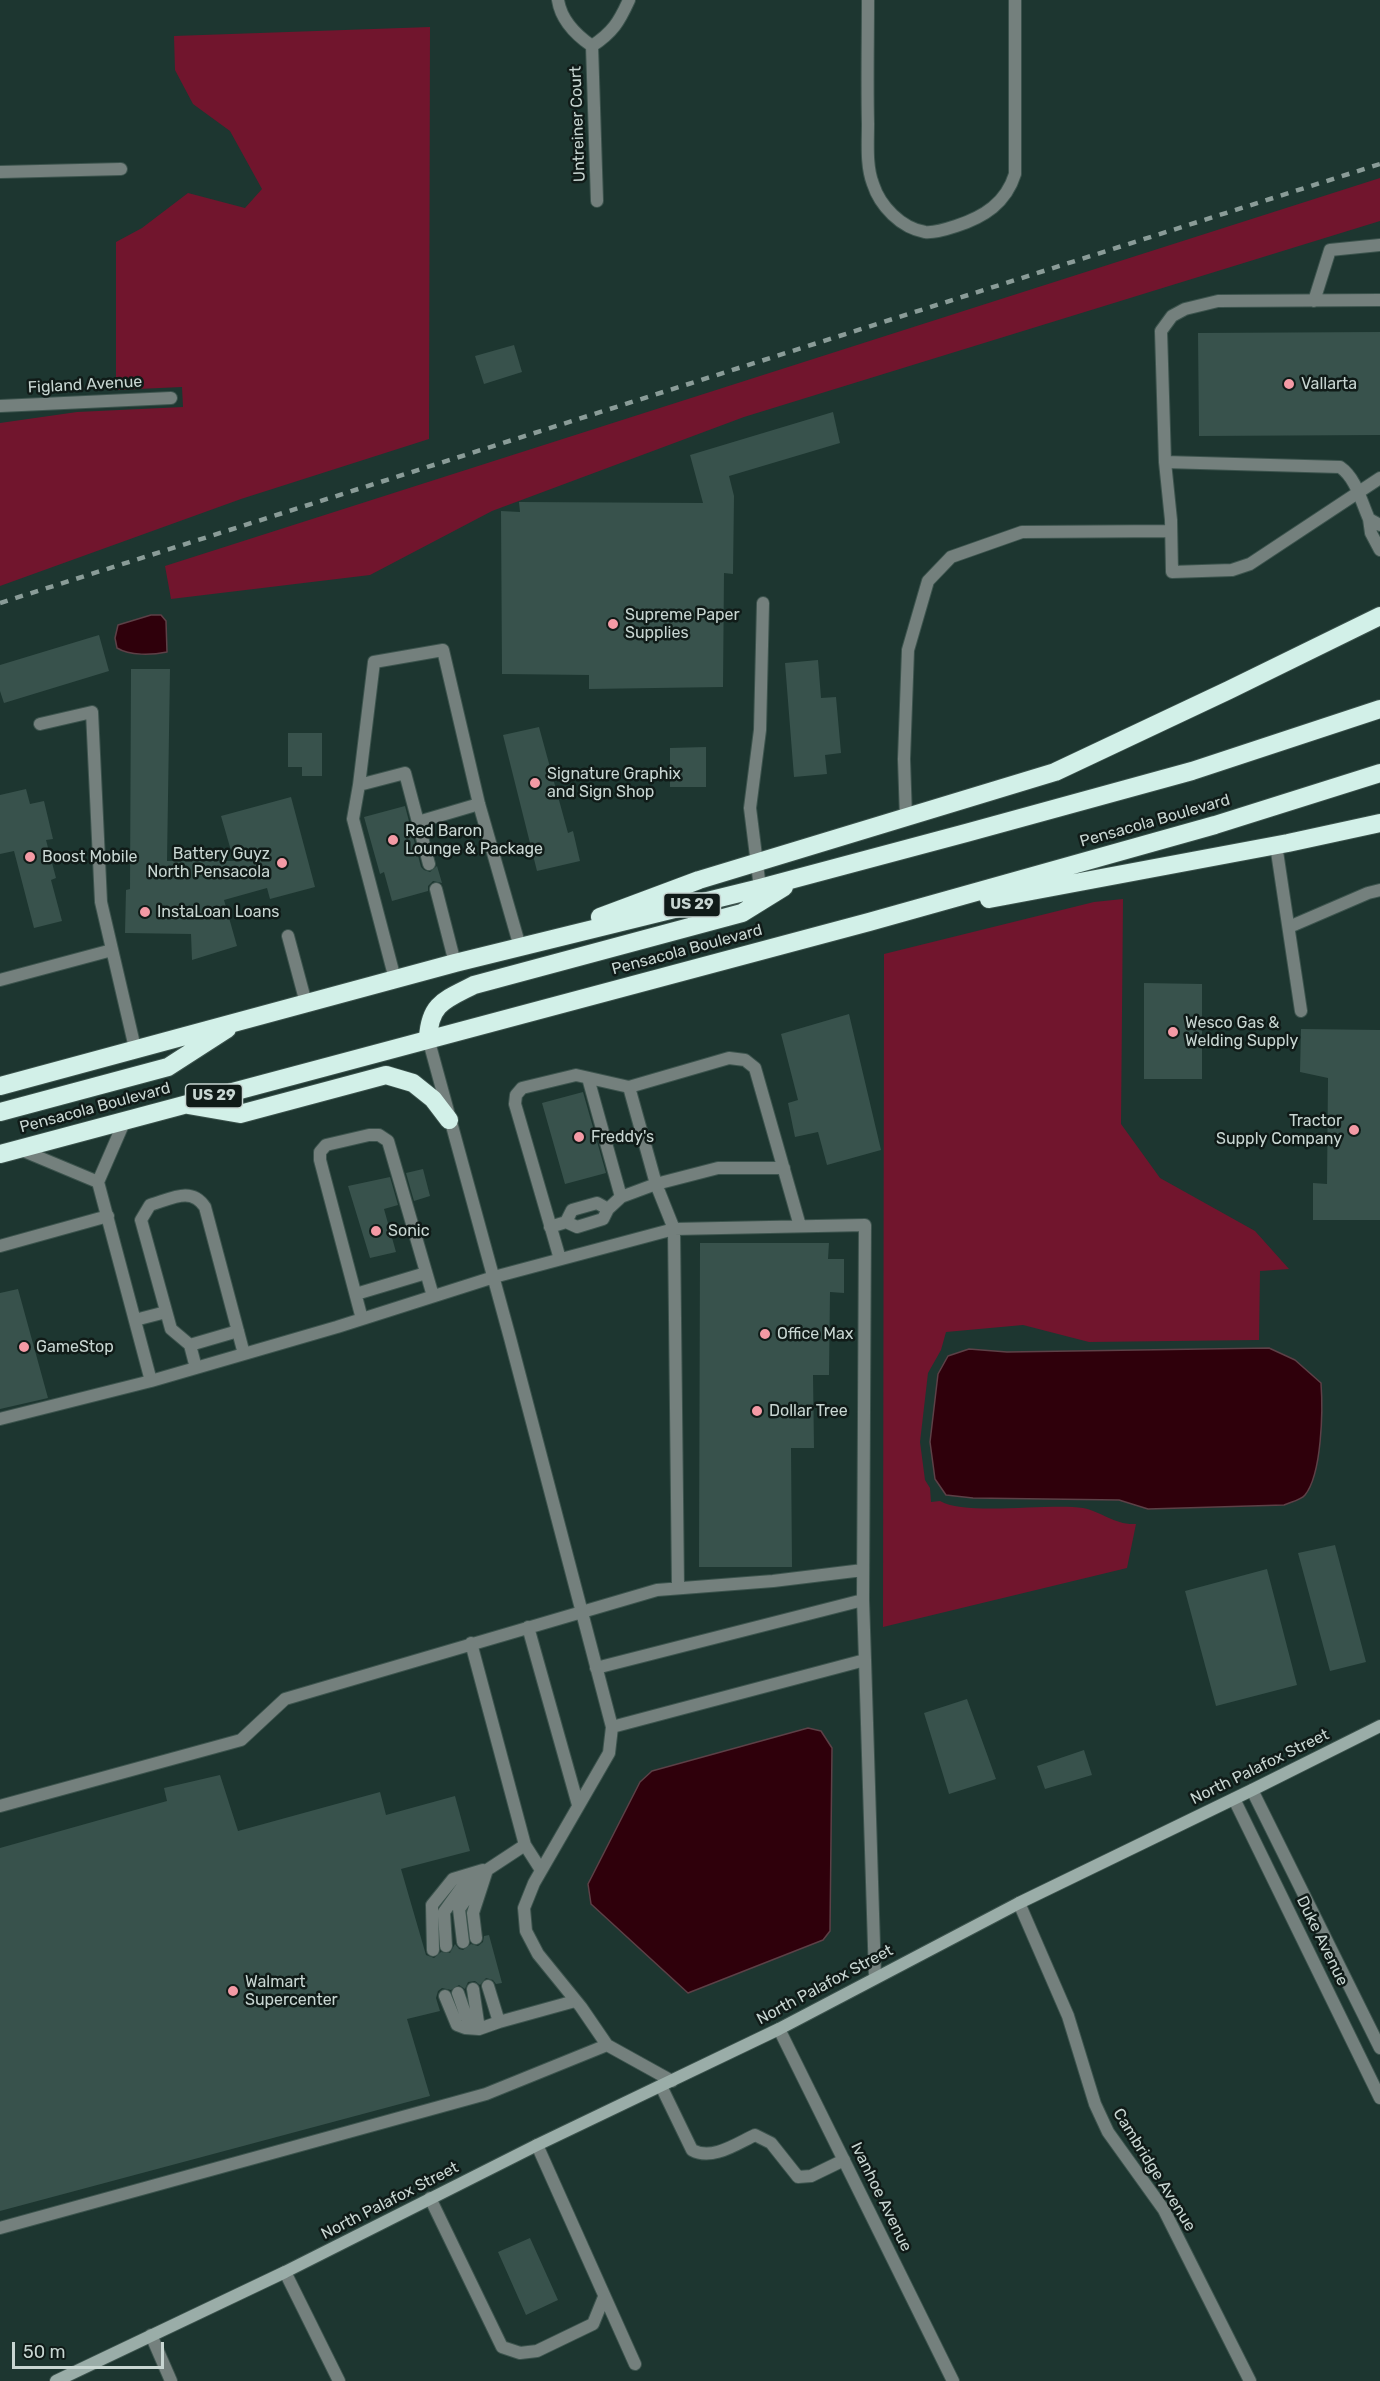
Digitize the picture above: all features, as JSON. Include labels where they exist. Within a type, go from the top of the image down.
[{"type":"highway","points":[[520,947],[699,880],[1055,772],[1380,616]]},
{"type":"highway","name":"US 29","points":[[0,1086],[455,963],[760,888],[1192,771],[1380,709]]},
{"type":"highway","name":"Pensacola Boulevard","points":[[0,1154],[869,922],[1215,825],[1380,773]]},
{"type":"highway","points":[[869,922],[1276,845],[1380,823]]},
{"type":"highway","points":[[428,1038],[429,1019],[443,1001],[474,985],[742,913],[800,877]]},
{"type":"highway","points":[[0,1112],[168,1067],[241,1020]]},
{"type":"highway","points":[[183,1104],[240,1114],[387,1075],[413,1083],[433,1099],[449,1120]]},
{"type":"main road","name":"North Palafox Street","points":[[56,2381],[285,2272],[537,2145],[779,2029],[1019,1903],[1380,1726]]},
{"type":"street","name":"Untreiner Court","points":[[558,0],[561,14],[581,39],[592,46]]},
{"type":"street","name":"Untreiner Court","points":[[592,46],[617,26],[629,0]]},
{"type":"street","points":[[868,0],[868,148],[873,184],[884,204],[897,219],[913,228],[927,232],[956,226],[983,215],[1006,195],[1012,183],[1015,174],[1015,0]]},
{"type":"street","name":"Untreiner Court","points":[[592,46],[597,201]]},
{"type":"street","points":[[0,172],[121,169]]},
{"type":"street","points":[[1314,301],[1330,250],[1380,245]]},
{"type":"street","points":[[1380,300],[1218,301],[1185,309],[1172,316],[1161,331],[1165,462],[1172,531],[1172,572],[1232,570],[1250,564],[1380,478]]},
{"type":"street","name":"Figland Avenue","points":[[0,406],[171,398]]},
{"type":"street","points":[[1165,462],[1340,467],[1352,479],[1375,522],[1371,533],[1380,550]]},
{"type":"street","points":[[906,818],[904,759],[908,650],[928,581],[951,556],[1022,532],[1172,531]]},
{"type":"street","points":[[760,888],[750,808],[760,730],[763,603]]},
{"type":"street","points":[[395,980],[353,819],[374,662],[443,650],[479,804],[520,947]]},
{"type":"street","points":[[40,724],[92,712],[101,902],[135,1048]]},
{"type":"street","points":[[358,785],[405,772],[429,864]]},
{"type":"street","points":[[418,822],[479,804]]},
{"type":"street","points":[[1276,845],[1301,1011]]},
{"type":"street","points":[[436,889],[455,963]]},
{"type":"street","points":[[1289,927],[1380,890]]},
{"type":"street","points":[[288,936],[306,1003]]},
{"type":"street","points":[[0,980],[112,950]]},
{"type":"street","points":[[428,1038],[494,1277],[612,1726],[609,1753],[541,1870],[524,1908],[526,1931],[538,1954],[576,2001],[607,2045],[667,2084],[692,2150],[701,2155],[719,2152],[755,2135],[771,2143],[798,2177],[811,2176],[844,2160]]},
{"type":"street","points":[[560,1259],[515,1104],[516,1095],[522,1088],[582,1077],[630,1087],[729,1058],[745,1060],[755,1068],[800,1226]]},
{"type":"street","points":[[582,1077],[621,1197]]},
{"type":"street","points":[[630,1087],[656,1184],[674,1229],[678,1588]]},
{"type":"street","points":[[125,1120],[98,1182],[150,1381]]},
{"type":"street","points":[[362,1319],[320,1160],[320,1152],[326,1145],[369,1135],[379,1135],[388,1142],[433,1296]]},
{"type":"street","points":[[19,1149],[98,1182]]},
{"type":"street","points":[[550,1227],[566,1222],[577,1227],[603,1219],[608,1209],[621,1197],[656,1184],[718,1168],[784,1168]]},
{"type":"street","points":[[196,1368],[190,1345],[171,1329],[166,1313],[167,1292],[155,1272],[141,1220],[150,1205],[189,1194],[199,1198],[205,1207],[207,1233],[213,1256],[244,1354]]},
{"type":"street","points":[[566,1222],[572,1210],[597,1203],[608,1209]]},
{"type":"street","points":[[0,1246],[108,1216]]},
{"type":"street","points":[[0,1419],[150,1381],[362,1319],[494,1277],[674,1229],[865,1225],[863,1600],[875,1977]]},
{"type":"street","points":[[149,1250],[162,1246]]},
{"type":"street","points":[[155,1272],[168,1268]]},
{"type":"street","points":[[356,1294],[426,1274]]},
{"type":"street","points":[[135,1320],[180,1311]]},
{"type":"street","points":[[190,1345],[238,1331]]},
{"type":"street","points":[[0,1806],[241,1740],[285,1699],[657,1590],[773,1581],[863,1570]]},
{"type":"street","points":[[596,1668],[863,1600]]},
{"type":"street","points":[[528,1628],[578,1805]]},
{"type":"street","points":[[471,1643],[525,1845],[541,1870]]},
{"type":"street","points":[[612,1726],[865,1660]]},
{"type":"street","name":"Duke Avenue","points":[[1252,1790],[1380,2048]]},
{"type":"street","name":"Duke Avenue","points":[[1233,1799],[1380,2098]]},
{"type":"street","points":[[446,1946],[444,1912],[462,1887],[525,1845]]},
{"type":"street","points":[[476,1938],[473,1914],[487,1870]]},
{"type":"street","points":[[463,1942],[459,1909],[487,1870]]},
{"type":"street","points":[[434,1950],[432,1905],[453,1879],[466,1873],[487,1870]]},
{"type":"street","name":"Cambridge Avenue","points":[[1019,1903],[1068,2016],[1095,2104],[1104,2122],[1164,2210],[1250,2381]]},
{"type":"street","points":[[488,1986],[499,2022]]},
{"type":"street","points":[[473,1989],[480,2029]]},
{"type":"street","points":[[452,1994],[466,2016],[480,2029]]},
{"type":"street","points":[[480,2029],[576,2001]]},
{"type":"street","name":"Ivanhoe Avenue","points":[[779,2029],[953,2381]]},
{"type":"street","points":[[0,2228],[486,2094],[607,2045]]},
{"type":"street","points":[[537,2145],[635,2364]]},
{"type":"street","points":[[430,2199],[502,2347],[520,2353],[537,2351],[593,2324],[604,2297]]},
{"type":"street","points":[[285,2272],[339,2381]]},
{"type":"street","points":[[151,2335],[171,2381]]},
{"type":"shaded area","points":[[430,27],[429,439],[241,499],[0,586],[0,423],[77,412],[183,407],[182,387],[116,390],[116,242],[142,228],[188,193],[245,208],[262,189],[230,131],[193,104],[175,70],[174,36]]},
{"type":"shaded area","points":[[1380,178],[1380,221],[744,417],[492,511],[370,575],[171,599],[165,566]]},
{"type":"shaded area","points":[[151,615],[161,615],[166,621],[167,652],[141,654],[117,648],[115,638],[118,625]]},
{"type":"shaded area","points":[[1123,899],[1121,1124],[1160,1178],[1255,1231],[1289,1269],[1260,1271],[1259,1340],[1089,1342],[1023,1325],[946,1332],[941,1350],[928,1373],[920,1442],[925,1480],[930,1488],[931,1502],[940,1501],[968,1508],[1083,1508],[1121,1522],[1136,1524],[1127,1568],[883,1627],[884,954],[1094,902]]},
{"type":"shaded area","points":[[1269,1348],[1295,1360],[1321,1383],[1320,1441],[1315,1472],[1305,1495],[1296,1501],[1284,1505],[1148,1509],[1119,1500],[973,1498],[946,1495],[935,1479],[930,1442],[938,1374],[948,1356],[969,1349],[1007,1352]]},
{"type":"shaded area","points":[[808,1728],[821,1731],[832,1748],[830,1931],[823,1940],[688,1993],[591,1904],[588,1884],[640,1782],[652,1771]]},
{"type":"building","name":"Vallarta","points":[[1380,332],[1380,435],[1199,436],[1198,333]]},
{"type":"building","points":[[514,345],[522,372],[484,384],[475,356]]},
{"type":"building","name":"Supreme Paper Supplies","points":[[833,412],[840,443],[729,476],[734,496],[733,574],[724,573],[723,687],[589,689],[589,675],[502,674],[501,511],[520,512],[519,502],[703,503],[690,455]]},
{"type":"building","points":[[99,635],[109,671],[4,703],[0,691],[0,665]]},
{"type":"building","points":[[818,660],[821,698],[836,697],[841,753],[825,755],[827,774],[794,777],[785,663]]},
{"type":"building","points":[[131,669],[170,669],[167,861],[234,861],[221,816],[291,797],[315,887],[270,899],[267,888],[224,900],[237,946],[192,960],[191,934],[125,933],[126,890],[130,889]]},
{"type":"building","name":"Signature Graphix and Sign Shop","points":[[539,727],[568,833],[573,831],[580,861],[537,871],[503,735]]},
{"type":"building","points":[[288,733],[322,733],[322,776],[302,776],[302,767],[288,767]]},
{"type":"building","points":[[706,747],[706,787],[670,787],[670,748]]},
{"type":"building","name":"Boost Mobile","points":[[26,789],[30,804],[44,801],[53,839],[46,840],[56,878],[51,880],[62,921],[34,928],[14,851],[0,854],[0,795]]},
{"type":"building","name":"Red Baron Lounge & Package","points":[[405,806],[421,867],[430,872],[437,866],[442,883],[433,881],[428,886],[428,891],[392,901],[384,872],[380,874],[364,817]]},
{"type":"building","name":"Wesco Gas & Welding Supply","points":[[1144,983],[1202,984],[1202,1079],[1144,1079]]},
{"type":"building","points":[[849,1014],[881,1150],[827,1165],[818,1132],[795,1137],[788,1103],[798,1100],[781,1034]]},
{"type":"building","name":"Tractor Supply Company","points":[[1301,1029],[1380,1030],[1380,1220],[1313,1220],[1313,1183],[1327,1184],[1328,1078],[1300,1072]]},
{"type":"building","points":[[583,1092],[606,1173],[565,1184],[542,1103]]},
{"type":"building","points":[[423,1169],[430,1196],[414,1201],[406,1173]]},
{"type":"building","name":"Sonic","points":[[390,1177],[398,1205],[384,1209],[396,1252],[370,1258],[348,1186]]},
{"type":"building","points":[[700,1243],[829,1243],[828,1259],[844,1259],[844,1293],[830,1292],[829,1375],[813,1375],[814,1448],[791,1448],[792,1567],[699,1567]]},
{"type":"building","points":[[18,1289],[48,1398],[0,1409],[0,1293]]},
{"type":"building","points":[[1335,1545],[1366,1662],[1330,1671],[1298,1553]]},
{"type":"building","points":[[1267,1569],[1297,1685],[1216,1706],[1185,1591]]},
{"type":"building","points":[[967,1699],[996,1779],[949,1794],[924,1713]]},
{"type":"building","points":[[1084,1750],[1092,1775],[1045,1789],[1037,1766]]},
{"type":"building","name":"Walmart Supercenter","points":[[220,1775],[238,1831],[380,1792],[386,1815],[455,1796],[470,1851],[401,1869],[426,1955],[434,1958],[441,1952],[450,1953],[455,1944],[463,1950],[471,1944],[478,1946],[483,1942],[484,1936],[489,1935],[502,1983],[496,1984],[493,1980],[486,1978],[480,1985],[475,1981],[468,1982],[465,1989],[459,1985],[451,1990],[442,1988],[438,1991],[436,1998],[440,2011],[407,2019],[430,2096],[0,2211],[0,1848],[167,1801],[164,1788]]},
{"type":"building","points":[[530,2238],[558,2300],[526,2315],[498,2252]]},
{"type":"railway","points":[[0,603],[1380,164]]},
{"type":"place","name":"Vallarta","points":[[1289,384]]},
{"type":"place","name":"Supreme Paper Supplies","points":[[613,624]]},
{"type":"place","name":"Signature Graphix and Sign Shop","points":[[535,783]]},
{"type":"place","name":"Red Baron Lounge & Package","points":[[393,840]]},
{"type":"place","name":"Boost Mobile","points":[[30,857]]},
{"type":"place","name":"Battery Guyz North Pensacola","points":[[282,863]]},
{"type":"place","name":"InstaLoan Loans","points":[[145,912]]},
{"type":"place","name":"Wesco Gas & Welding Supply","points":[[1173,1032]]},
{"type":"place","name":"Tractor Supply Company","points":[[1354,1130]]},
{"type":"place","name":"Freddy's","points":[[579,1137]]},
{"type":"place","name":"Sonic","points":[[376,1231]]},
{"type":"place","name":"Office Max","points":[[765,1334]]},
{"type":"place","name":"GameStop","points":[[24,1347]]},
{"type":"place","name":"Dollar Tree","points":[[757,1411]]},
{"type":"place","name":"Walmart Supercenter","points":[[233,1991]]}]
